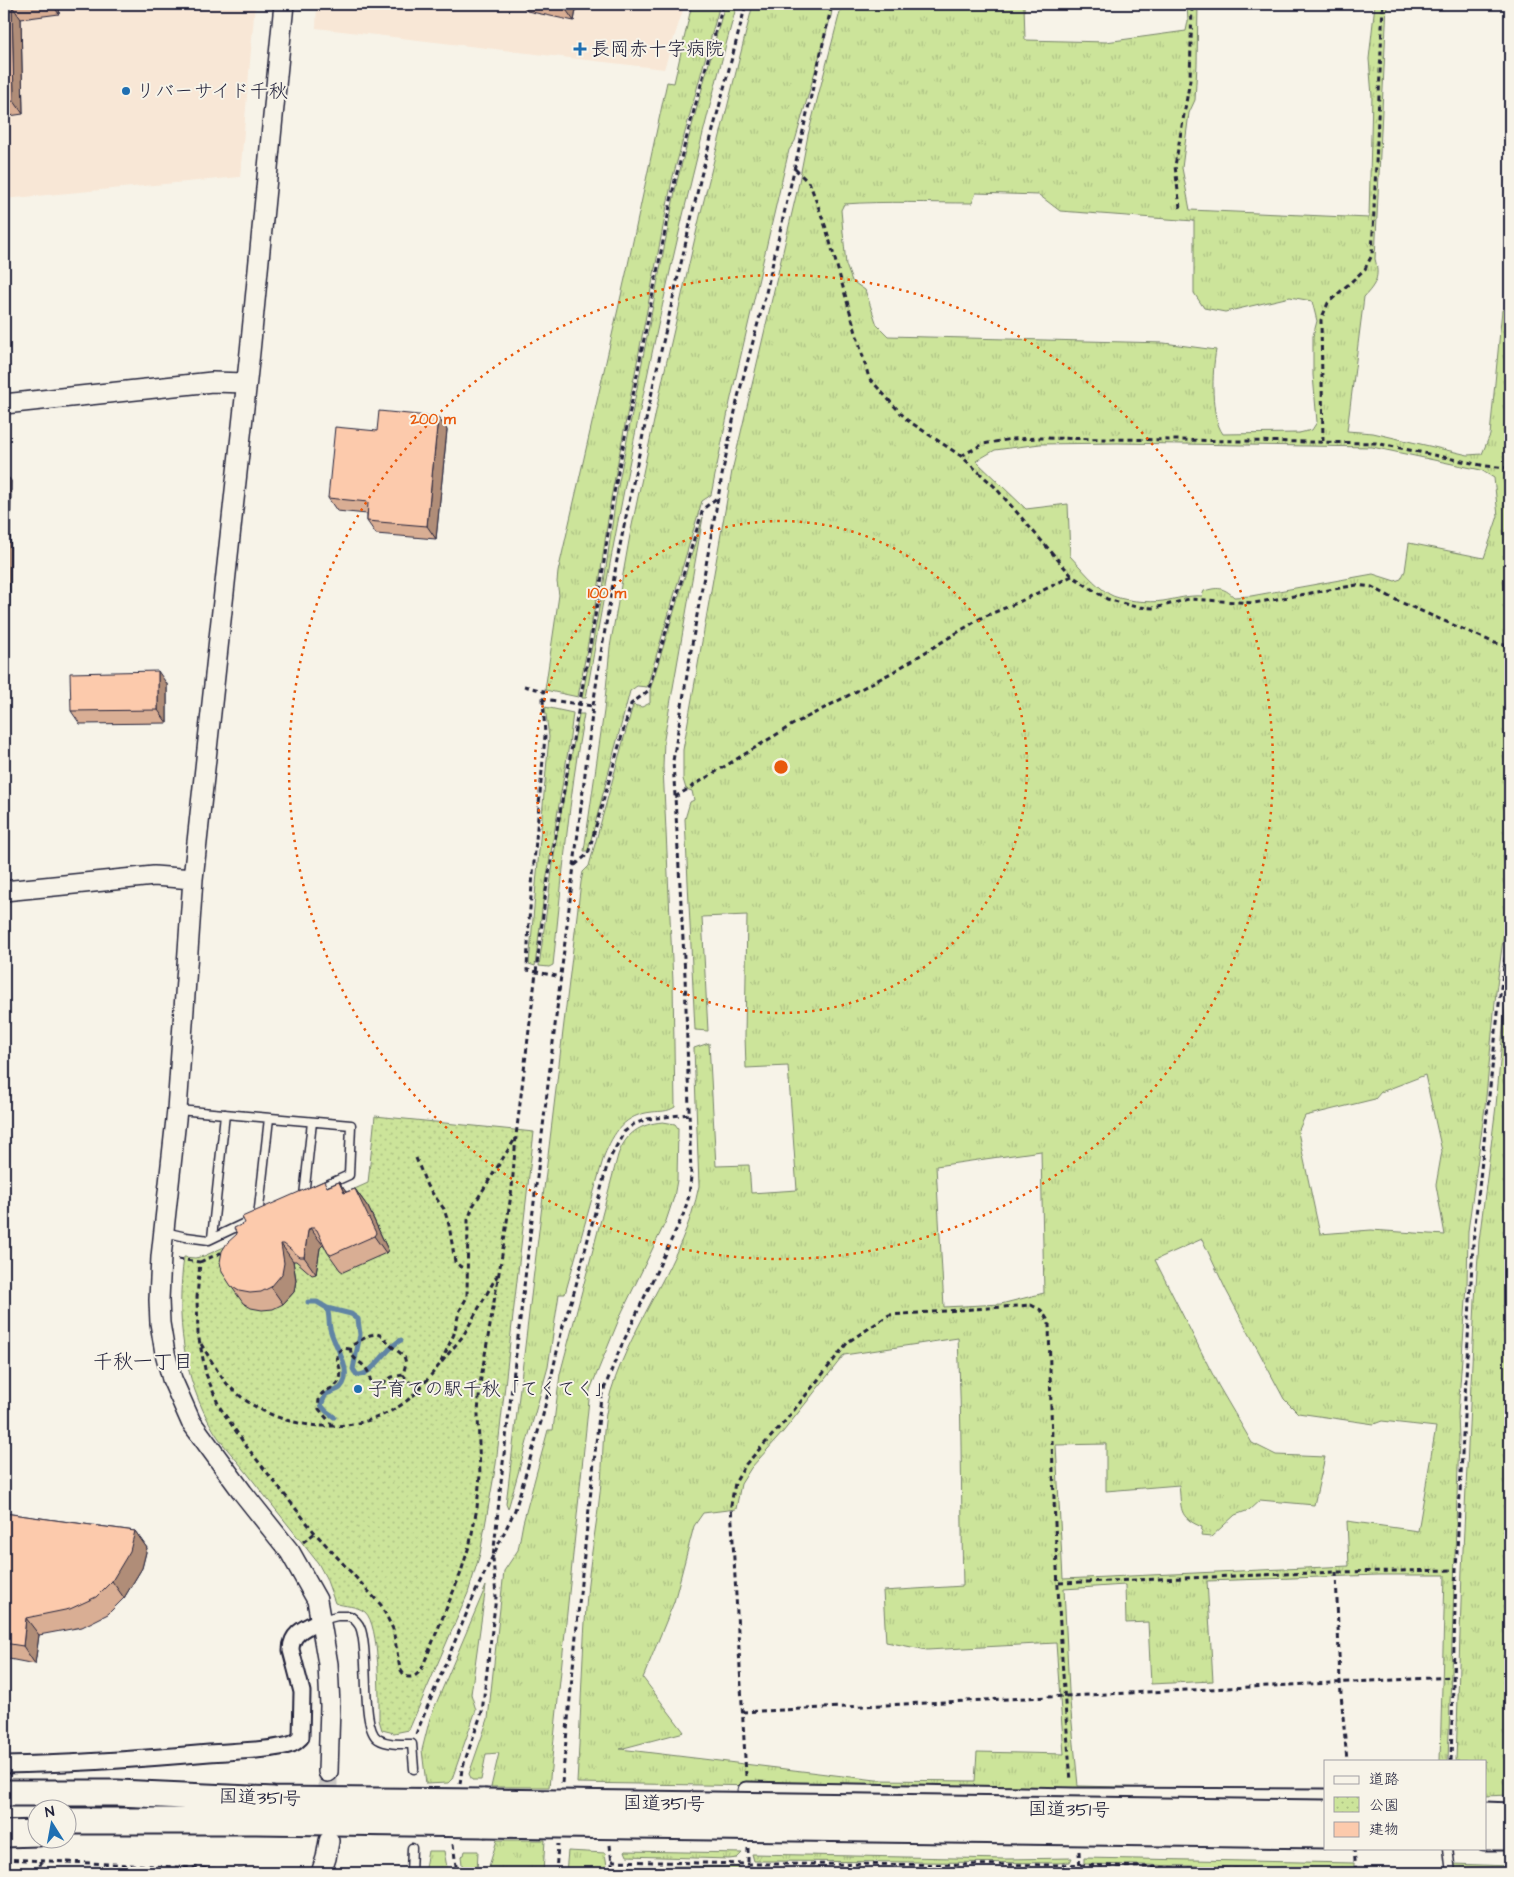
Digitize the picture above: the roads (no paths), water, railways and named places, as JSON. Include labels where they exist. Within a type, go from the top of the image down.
[{"type":"highway","name":"国道351号","points":[[4,1793],[118,1793],[274,1800],[484,1813],[1324,1835]]},
{"type":"highway","name":"国道351号","points":[[78,1821],[256,1821],[484,1813],[1324,1813]]},
{"type":"highway","points":[[1486,1815],[1510,1816]]},
{"type":"highway","points":[[4,1820],[28,1821]]},
{"type":"highway","points":[[78,1829],[150,1822]]},
{"type":"highway","points":[[4,1834],[28,1833]]},
{"type":"highway","points":[[1486,1837],[1510,1837]]},
{"type":"street","points":[[284,4],[193,878],[177,1110],[161,1257],[159,1300],[160,1323],[165,1353],[179,1397],[191,1422],[290,1552],[317,1600],[328,1664],[330,1698],[328,1772]]},
{"type":"street","points":[[4,404],[212,382],[246,383]]},
{"type":"street","points":[[4,890],[154,876],[193,878]]},
{"type":"street","points":[[4,1765],[68,1764],[160,1757],[259,1749],[290,1745],[297,1742],[301,1737],[302,1692],[291,1650],[291,1643],[295,1636],[303,1629],[321,1620]]},
{"type":"street","points":[[746,1790],[1073,1796],[1324,1797]]},
{"type":"street","points":[[321,1873],[329,1841]]},
{"type":"lane","points":[[177,1110],[351,1125],[349,1175],[300,1198],[312,1122]]},
{"type":"lane","points":[[212,1238],[225,1114]]},
{"type":"lane","points":[[165,1232],[209,1240],[262,1215],[269,1118]]},
{"type":"lane","points":[[321,1620],[337,1616],[350,1616],[360,1626],[365,1655],[368,1719],[372,1732],[378,1739],[392,1744],[412,1744],[414,1769]]},
{"type":"lane","points":[[411,1873],[412,1848]]},
{"type":"lane","points":[[1448,1850],[1451,1873]]},
{"type":"waterway","points":[[308,1302],[317,1302],[327,1308],[330,1329],[345,1368],[344,1382],[340,1388],[326,1394],[321,1405],[334,1417]]},
{"type":"waterway","points":[[327,1308],[351,1314],[358,1319],[360,1335],[353,1369],[357,1375],[369,1371],[401,1340]]},
{"type":"tunnel","points":[[328,1772],[328,1814]]},
{"type":"place","name":"長岡赤十字病院","points":[[580,49]]},
{"type":"place","name":"リバーサイド千秋","points":[[126,91]]},
{"type":"place","name":"子育ての駅千秋「てくてく」","points":[[358,1389]]},
{"type":"district","name":"千秋一丁目","points":[[143,1362]]}]
